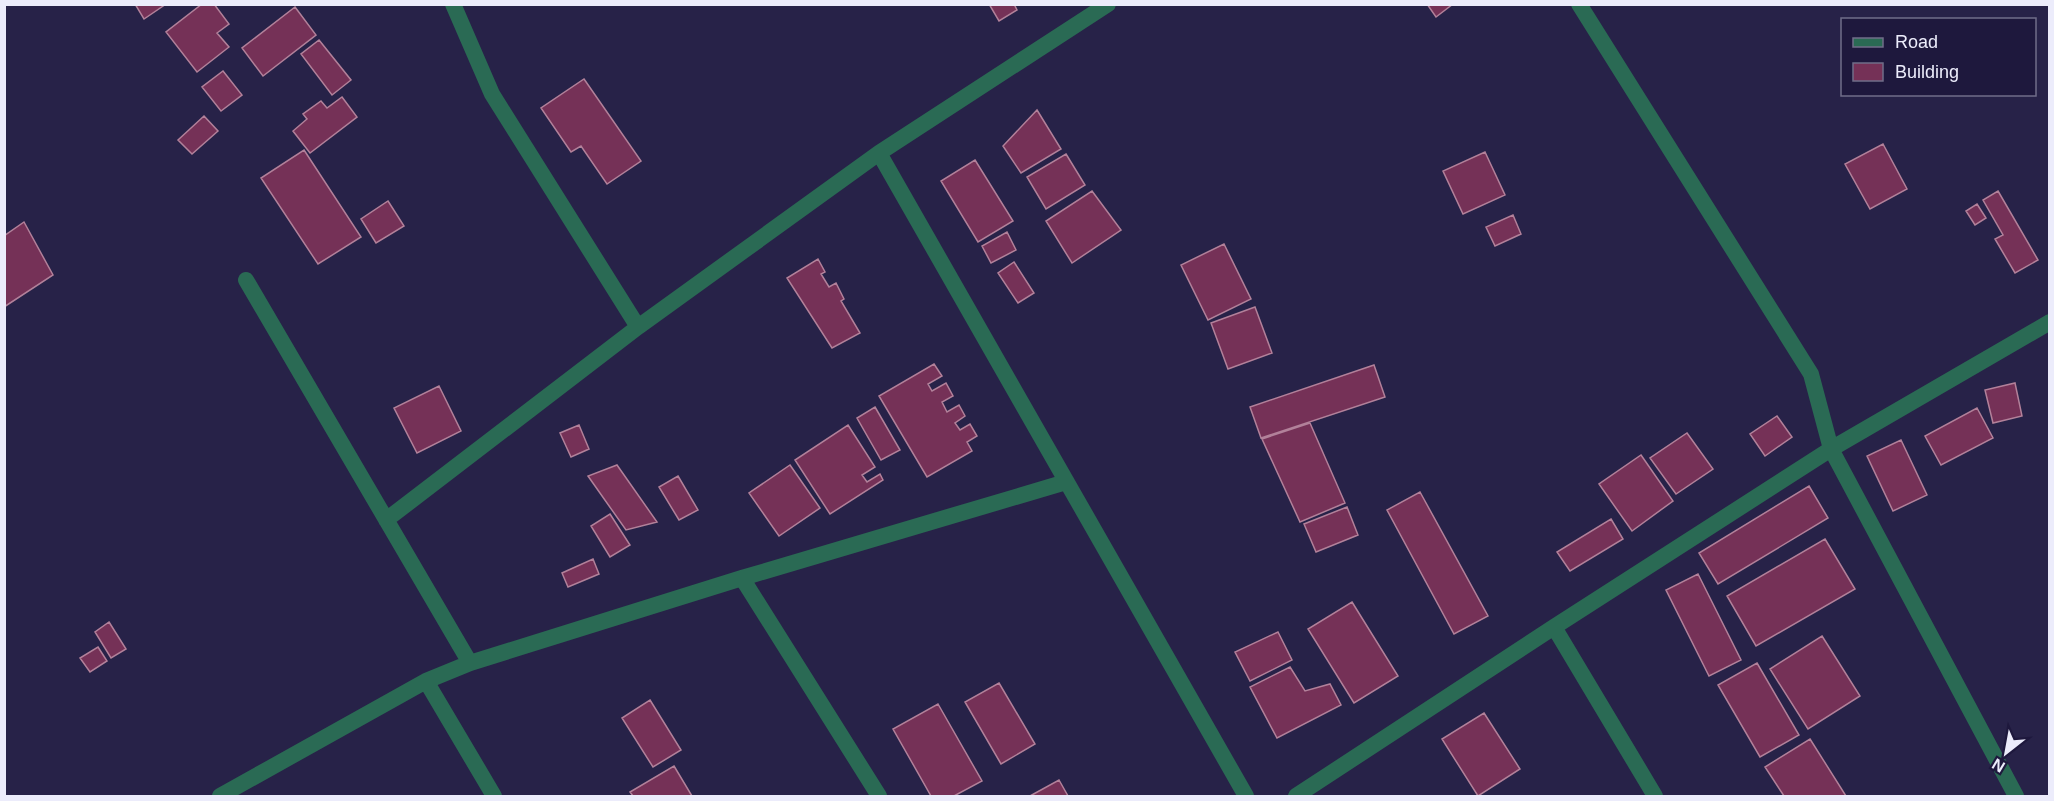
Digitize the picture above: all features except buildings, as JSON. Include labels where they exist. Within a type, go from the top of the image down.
[{"type":"street","points":[[453,4],[492,94],[638,327]]},
{"type":"street","points":[[386,520],[638,327],[879,153],[1108,4]]},
{"type":"street","points":[[1579,4],[1811,374],[1831,449],[2016,796]]},
{"type":"street","points":[[879,153],[1246,796]]},
{"type":"street","points":[[246,280],[470,663]]},
{"type":"street","points":[[1296,796],[1831,449],[2049,322]]},
{"type":"street","points":[[220,796],[426,681],[470,663],[742,578],[1066,482]]},
{"type":"street","points":[[742,578],[879,796]]},
{"type":"street","points":[[1554,627],[1655,796]]},
{"type":"street","points":[[426,681],[494,796]]}]
